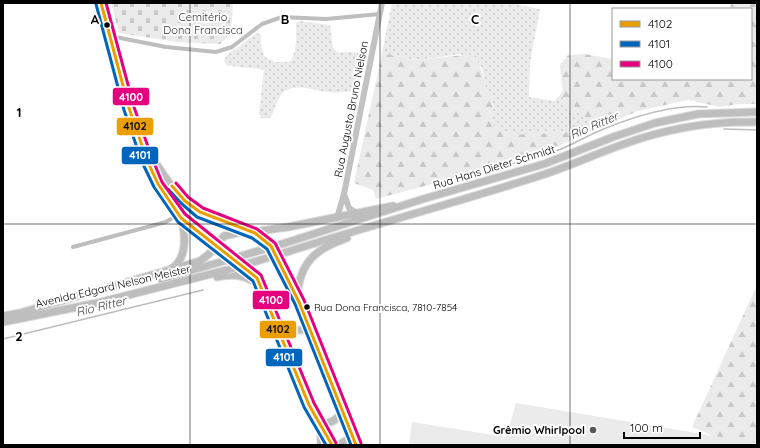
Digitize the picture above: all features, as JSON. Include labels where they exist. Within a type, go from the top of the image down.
[{"type":"main road","points":[[101,3],[129,108],[158,184],[179,215],[257,278],[309,405],[332,445]]},
{"type":"main road","name":"Rua Augusto Bruno Nielson","points":[[358,214],[349,208],[344,194],[382,3]]},
{"type":"main road","name":"Rua Hans Dieter Schmidt","points":[[224,261],[423,199],[544,164],[623,133],[668,120],[714,113],[757,112]]},
{"type":"main road","name":"Rua Hans Dieter Schmidt","points":[[287,252],[425,209],[546,174],[622,144],[664,131],[709,124],[757,122]]},
{"type":"main road","points":[[142,142],[170,184],[189,204],[211,218],[250,231],[263,232],[358,214],[423,199]]},
{"type":"main road","points":[[337,218],[344,194]]},
{"type":"main road","points":[[164,273],[180,261],[183,252],[184,231],[179,215],[182,207],[189,204]]},
{"type":"main road","points":[[297,297],[304,266],[322,249],[331,244],[425,209]]},
{"type":"main road","points":[[23,312],[164,273],[200,261],[224,236],[250,231],[268,243],[276,253],[297,297],[356,445]]},
{"type":"main road","name":"Avenida Edgard Nelson Meister","points":[[3,322],[125,297],[227,270],[287,252]]},
{"type":"main road","name":"Avenida Edgard Nelson Meister","points":[[3,316],[104,294],[224,261]]},
{"type":"main road","points":[[58,311],[115,304],[224,276],[235,275],[245,277],[254,281],[262,289]]},
{"type":"main road","points":[[281,339],[294,330],[310,330]]},
{"type":"main road","points":[[318,422],[324,423],[336,420],[343,410]]},
{"type":"main road","points":[[339,445],[352,436]]},
{"type":"street","points":[[109,36],[166,47],[216,52],[232,47],[255,28],[268,21],[282,17],[326,19],[380,14]]},
{"type":"street","points":[[73,247],[166,222],[179,215]]},
{"type":"street","points":[[318,422],[319,445]]},
{"type":"green space","name":"Cemitério Dona Francisca","points":[[111,3],[233,3],[230,31],[225,40],[220,44],[177,42],[119,33]]},
{"type":"green space","points":[[392,3],[511,3],[540,9],[530,63],[529,97],[555,101],[563,91],[564,108],[582,113],[589,122],[585,129],[555,134],[536,133],[514,135],[491,125],[493,97],[486,87],[482,68],[461,54],[416,60],[382,53]]},
{"type":"green space","points":[[731,3],[757,3],[757,104],[738,104],[720,107],[688,100],[638,111],[551,149],[528,154],[465,175],[376,199],[373,190],[354,183],[382,53],[415,60],[475,54],[487,87],[493,97],[491,125],[514,135],[536,133],[555,134],[585,129],[589,122],[581,113],[564,108],[560,65],[568,55],[584,54],[612,59],[612,80],[752,80],[752,8],[730,8]]},
{"type":"green space","points":[[299,21],[330,25],[333,48],[337,52],[354,52],[363,56],[356,91],[332,92],[291,88],[283,92],[270,118],[261,118],[259,113],[264,70],[226,65],[224,61],[226,56],[257,33],[261,35],[261,46],[265,57],[275,62],[290,62],[295,48],[296,23]]},
{"type":"green space","points":[[757,285],[757,445],[718,438],[692,427]]},
{"type":"green space","name":"Grêmio Whirlpool","points":[[516,403],[757,443],[757,445],[409,445],[412,422],[506,437]]},
{"type":"waterway","name":"Rio Ritter","points":[[491,169],[567,147],[600,130],[642,115],[681,107],[707,107]]},
{"type":"waterway","name":"Rio Ritter","points":[[724,129],[757,130]]},
{"type":"waterway","name":"Rio Ritter","points":[[3,339],[203,290]]},
{"type":"transit line","name":"4102","points":[[101,3],[129,108],[147,160],[158,184],[181,218],[257,278],[309,405],[332,445]]},
{"type":"transit line","name":"4100","points":[[106,3],[134,107],[162,182],[185,214],[261,275],[314,403],[336,443]]},
{"type":"transit line","name":"4101","points":[[96,4],[124,110],[142,162],[154,187],[178,222],[253,281],[304,407],[326,445]]},
{"type":"transit line","name":"4100","points":[[176,183],[188,197],[203,208],[257,229],[275,243],[304,300],[361,443]]},
{"type":"transit line","name":"4102","points":[[172,186],[185,201],[200,212],[255,233],[271,246],[299,302],[356,445]]},
{"type":"transit line","name":"4101","points":[[168,189],[197,217],[252,238],[267,249],[295,304],[351,445]]},
{"type":"place","name":"Rua Dona Francisca, 7810-7854","points":[[307,307]]},
{"type":"place","name":"Grêmio Whirlpool","points":[[593,430]]}]
